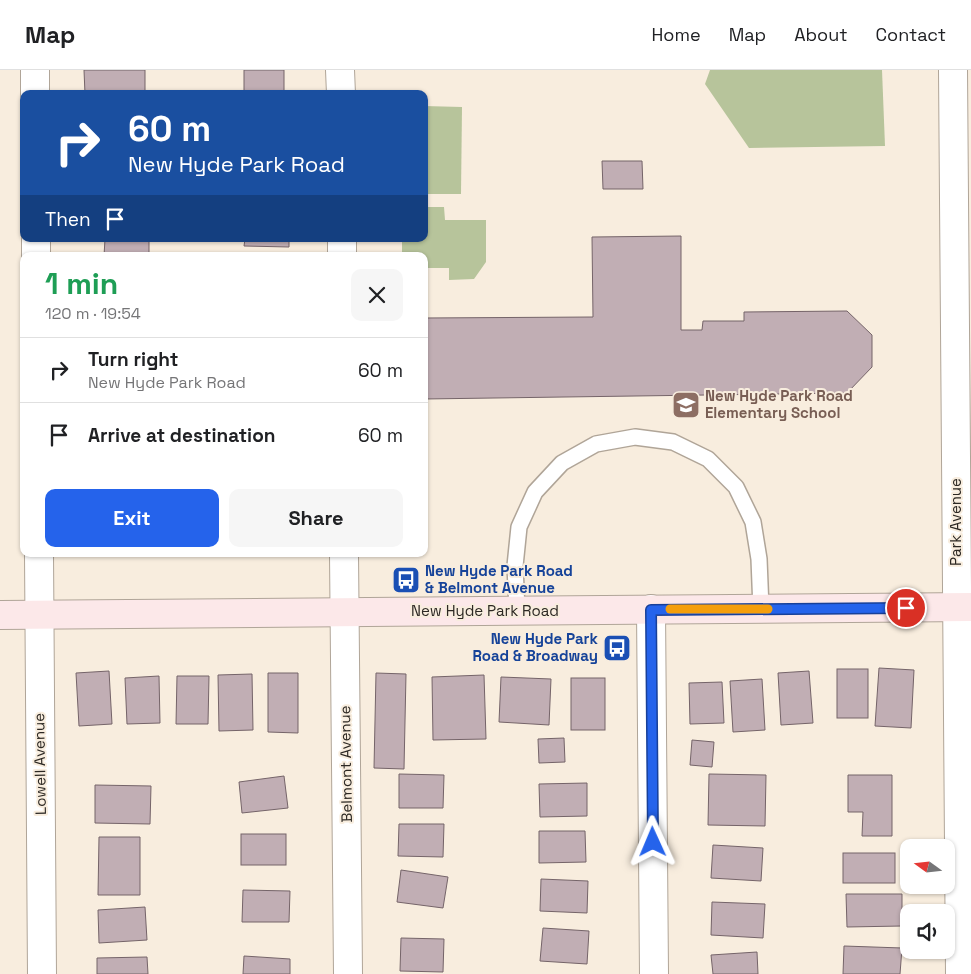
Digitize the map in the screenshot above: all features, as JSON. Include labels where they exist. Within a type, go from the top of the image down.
[{"type":"main road","name":"New Hyde Park Road","points":[[0,615],[964,608]]},
{"type":"street","points":[[35,70],[35,90]]},
{"type":"street","points":[[340,70],[340,90]]},
{"type":"street","name":"Park Avenue","points":[[953,70],[964,608],[960,974]]},
{"type":"street","name":"Lowell Avenue","points":[[38,557],[42,974]]},
{"type":"street","name":"Belmont Avenue","points":[[344,557],[348,974]]},
{"type":"street","points":[[651,610],[654,974]]},
{"type":"lane","points":[[517,610],[515,566],[519,527],[535,492],[562,462],[596,444],[635,437],[673,442],[708,459],[736,487],[754,522],[759,559],[761,609]]},
{"type":"green space","points":[[710,70],[882,70],[885,146],[749,148],[705,84]]},
{"type":"green space","points":[[428,106],[462,107],[461,194],[428,194]]},
{"type":"green space","points":[[428,207],[444,207],[445,220],[486,220],[486,262],[474,279],[449,280],[449,268],[428,268],[428,252],[402,252],[402,242],[428,242]]},
{"type":"building","points":[[84,70],[145,70],[145,90],[85,90]]},
{"type":"building","points":[[244,70],[284,70],[284,90],[244,90]]},
{"type":"building","points":[[602,161],[642,161],[643,189],[603,189]]},
{"type":"building","points":[[681,236],[681,330],[702,330],[703,321],[744,321],[744,312],[847,311],[872,335],[872,367],[847,393],[428,399],[428,318],[593,317],[592,237]]},
{"type":"building","points":[[105,242],[149,242],[149,252],[104,252]]},
{"type":"building","points":[[245,242],[289,242],[289,247],[244,246]]},
{"type":"building","points":[[879,668],[914,670],[911,728],[875,726]]},
{"type":"building","points":[[837,669],[868,669],[868,718],[837,718]]},
{"type":"building","points":[[109,671],[112,724],[79,726],[76,673]]},
{"type":"building","points":[[809,671],[813,723],[781,725],[778,673]]},
{"type":"building","points":[[268,673],[298,673],[298,733],[268,732]]},
{"type":"building","points":[[376,673],[406,674],[404,769],[374,768]]},
{"type":"building","points":[[252,674],[253,730],[219,731],[218,675]]},
{"type":"building","points":[[484,675],[486,739],[433,740],[432,677]]},
{"type":"building","points":[[159,676],[160,723],[127,724],[125,678]]},
{"type":"building","points":[[177,676],[209,676],[208,724],[176,724]]},
{"type":"building","points":[[501,677],[551,679],[549,725],[499,722]]},
{"type":"building","points":[[571,678],[605,678],[605,730],[571,730]]},
{"type":"building","points":[[762,679],[765,730],[733,732],[730,681]]},
{"type":"building","points":[[722,682],[724,723],[690,724],[689,683]]},
{"type":"building","points":[[564,738],[565,762],[539,763],[538,739]]},
{"type":"building","points":[[692,740],[714,742],[712,767],[690,765]]},
{"type":"building","points":[[399,774],[444,775],[443,808],[399,808]]},
{"type":"building","points":[[709,774],[766,775],[765,826],[708,825]]},
{"type":"building","points":[[848,775],[892,775],[892,836],[862,836],[863,812],[848,812]]},
{"type":"building","points":[[284,776],[288,808],[242,813],[239,782]]},
{"type":"building","points":[[587,783],[587,816],[540,817],[539,784]]},
{"type":"building","points":[[95,785],[151,786],[150,824],[95,823]]},
{"type":"building","points":[[399,824],[444,824],[443,857],[398,856]]},
{"type":"building","points":[[539,831],[585,831],[586,862],[539,863]]},
{"type":"building","points":[[241,834],[286,834],[286,865],[241,865]]},
{"type":"building","points":[[99,837],[140,837],[140,895],[98,895]]},
{"type":"building","points":[[713,845],[763,848],[761,881],[711,878]]},
{"type":"building","points":[[843,853],[895,853],[895,883],[843,883]]},
{"type":"building","points":[[401,870],[448,877],[443,908],[397,902]]},
{"type":"building","points":[[541,879],[588,881],[587,913],[540,911]]},
{"type":"building","points":[[243,890],[290,891],[289,922],[242,922]]},
{"type":"building","points":[[846,894],[902,894],[900,926],[847,927]]},
{"type":"building","points":[[712,902],[765,904],[763,938],[711,935]]},
{"type":"building","points":[[145,907],[147,940],[99,943],[98,910]]},
{"type":"building","points":[[543,928],[589,931],[587,964],[540,961]]},
{"type":"building","points":[[401,938],[444,939],[443,972],[400,971]]},
{"type":"building","points":[[844,946],[900,948],[900,974],[843,974]]},
{"type":"building","points":[[757,952],[758,974],[713,974],[711,955]]},
{"type":"building","points":[[244,956],[290,959],[290,974],[243,974]]},
{"type":"building","points":[[147,957],[148,974],[97,974],[97,958]]},
{"type":"slow traffic","points":[[670,609],[768,609]]},
{"type":"place","name":"New Hyde Park Road Elementary School","points":[[686,405]]},
{"type":"place","name":"New Hyde Park Road & Belmont Avenue","points":[[406,580]]},
{"type":"place","name":"New Hyde Park Road & Broadway","points":[[617,648]]},
{"type":"route","points":[[653,842],[651,610],[906,608]]}]
